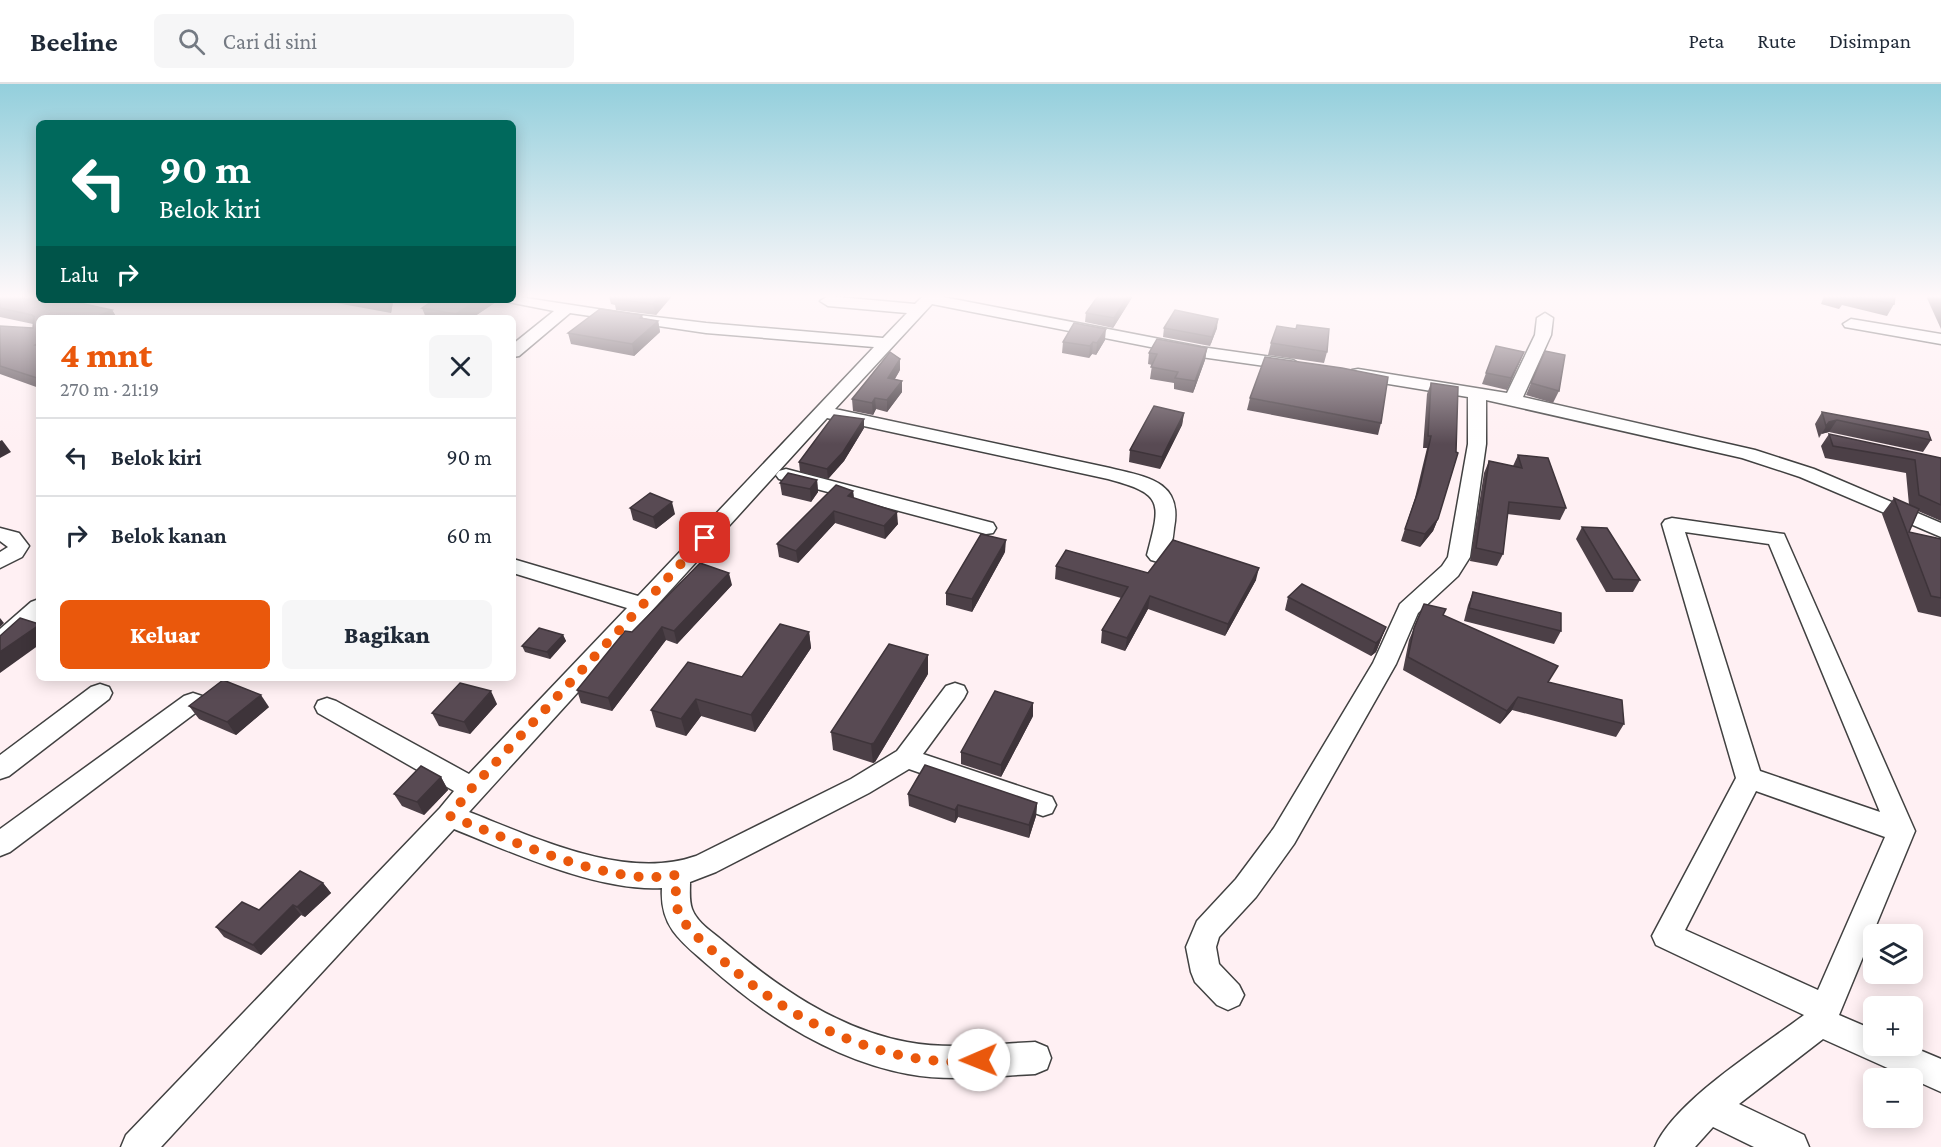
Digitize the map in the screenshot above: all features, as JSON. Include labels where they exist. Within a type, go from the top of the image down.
[{"type":"street","points":[[138,1147],[450,816],[471,789],[885,346]]},
{"type":"street","points":[[1167,346],[1311,368]]},
{"type":"street","points":[[1511,399],[1518,392],[1538,346]]},
{"type":"street","points":[[1345,372],[1511,399],[1759,457],[1806,473],[1941,531]]},
{"type":"street","points":[[1228,995],[1206,972],[1201,947],[1207,930],[1246,888],[1284,836],[1384,664],[1408,609],[1450,571],[1459,557],[1477,444],[1477,393]]},
{"type":"street","points":[[823,412],[1110,474],[1150,486],[1166,501],[1168,515],[1158,555]]},
{"type":"street","points":[[767,471],[986,528]]},
{"type":"street","points":[[1672,1147],[1707,1107],[1823,1015],[1901,831],[1777,539],[1672,524],[1749,778],[1667,936],[1823,1015],[1941,1076]]},
{"type":"street","points":[[0,534],[12,538],[20,546],[0,561]]},
{"type":"street","points":[[516,567],[643,605]]},
{"type":"street","points":[[0,642],[36,610]]},
{"type":"street","points":[[450,816],[534,849],[613,873],[645,877],[676,875],[706,864],[860,786],[906,759],[955,692]]},
{"type":"street","points":[[0,769],[100,693]]},
{"type":"street","points":[[0,844],[193,702]]},
{"type":"street","points":[[327,707],[446,772],[471,789]]},
{"type":"street","points":[[906,759],[1042,805]]},
{"type":"street","points":[[1749,778],[1901,831]]},
{"type":"street","points":[[676,875],[678,911],[693,932],[727,964],[765,994],[822,1028],[882,1052],[939,1062],[1035,1058]]},
{"type":"street","points":[[1707,1107],[1792,1147]]},
{"type":"building","points":[[0,346],[36,346],[36,378],[0,366]]},
{"type":"building","points":[[1153,346],[1207,348],[1195,381],[1175,378],[1178,372],[1151,367],[1157,354],[1149,353]]},
{"type":"building","points":[[1287,346],[1328,346],[1327,352]]},
{"type":"building","points":[[1496,346],[1524,352],[1511,378],[1486,373]]},
{"type":"building","points":[[1545,351],[1565,355],[1559,391],[1531,383]]},
{"type":"building","points":[[890,352],[900,359],[888,378],[902,381],[887,400],[875,398],[872,403],[852,399]]},
{"type":"building","points":[[1265,357],[1388,377],[1381,423],[1250,398]]},
{"type":"building","points":[[1431,383],[1458,387],[1456,452],[1458,453],[1438,519],[1425,534],[1405,529],[1420,486],[1431,436],[1428,436]]},
{"type":"building","points":[[1154,406],[1184,413],[1162,457],[1130,450]]},
{"type":"building","points":[[1822,412],[1928,432],[1931,440],[1837,420],[1829,422],[1826,426]]},
{"type":"building","points":[[834,415],[864,419],[843,452],[827,469],[799,462]]},
{"type":"building","points":[[1829,434],[1941,458],[1941,505],[1919,495],[1915,460],[1833,446]]},
{"type":"building","points":[[1518,455],[1548,458],[1566,508],[1509,502],[1503,554],[1476,548],[1489,461],[1522,468]]},
{"type":"building","points":[[788,473],[817,480],[810,489],[780,483]]},
{"type":"building","points":[[836,485],[853,491],[848,496],[897,512],[884,526],[834,511],[796,551],[777,544]]},
{"type":"building","points":[[650,493],[672,502],[653,517],[630,508]]},
{"type":"building","points":[[1894,498],[1919,509],[1909,532],[1941,539],[1941,598],[1931,596]]},
{"type":"building","points":[[1582,527],[1607,528],[1640,580],[1613,579]]},
{"type":"building","points":[[981,534],[1006,540],[972,599],[946,593]]},
{"type":"building","points":[[1173,540],[1259,568],[1228,624],[1150,596],[1127,638],[1102,630],[1128,587],[1056,566],[1066,550],[1148,573]]},
{"type":"building","points":[[700,563],[729,573],[674,631],[662,627],[608,698],[577,690],[625,631],[632,632]]},
{"type":"building","points":[[1302,584],[1386,627],[1380,639],[1376,643],[1288,597]]},
{"type":"building","points":[[1473,592],[1561,613],[1561,631],[1469,608]]},
{"type":"building","points":[[1424,604],[1446,609],[1443,615],[1558,666],[1548,682],[1622,700],[1624,724],[1518,697],[1507,711],[1408,657],[1414,628]]},
{"type":"building","points":[[20,618],[36,623],[36,627],[0,652],[0,636]]},
{"type":"building","points":[[780,624],[809,632],[751,715],[696,699],[681,719],[651,710],[688,662],[742,677]]},
{"type":"building","points":[[539,628],[563,635],[547,652],[522,646]]},
{"type":"building","points":[[889,644],[928,655],[874,743],[831,732]]},
{"type":"building","points":[[222,681],[261,695],[227,722],[189,706]]},
{"type":"building","points":[[460,683],[491,691],[464,722],[432,713]]},
{"type":"building","points":[[995,691],[1033,703],[1001,765],[961,752]]},
{"type":"building","points":[[925,765],[1037,803],[1029,825],[958,805],[955,810],[908,794]]},
{"type":"building","points":[[421,766],[441,777],[417,802],[394,794]]},
{"type":"building","points":[[300,871],[323,883],[297,907],[293,905],[253,945],[216,927],[242,902],[259,910]]},
{"type":"route","points":[[705,538],[471,789],[450,816],[534,849],[613,873],[645,877],[676,875],[678,911],[693,932],[727,964],[765,994],[822,1028],[882,1052],[939,1062],[979,1060]]}]
